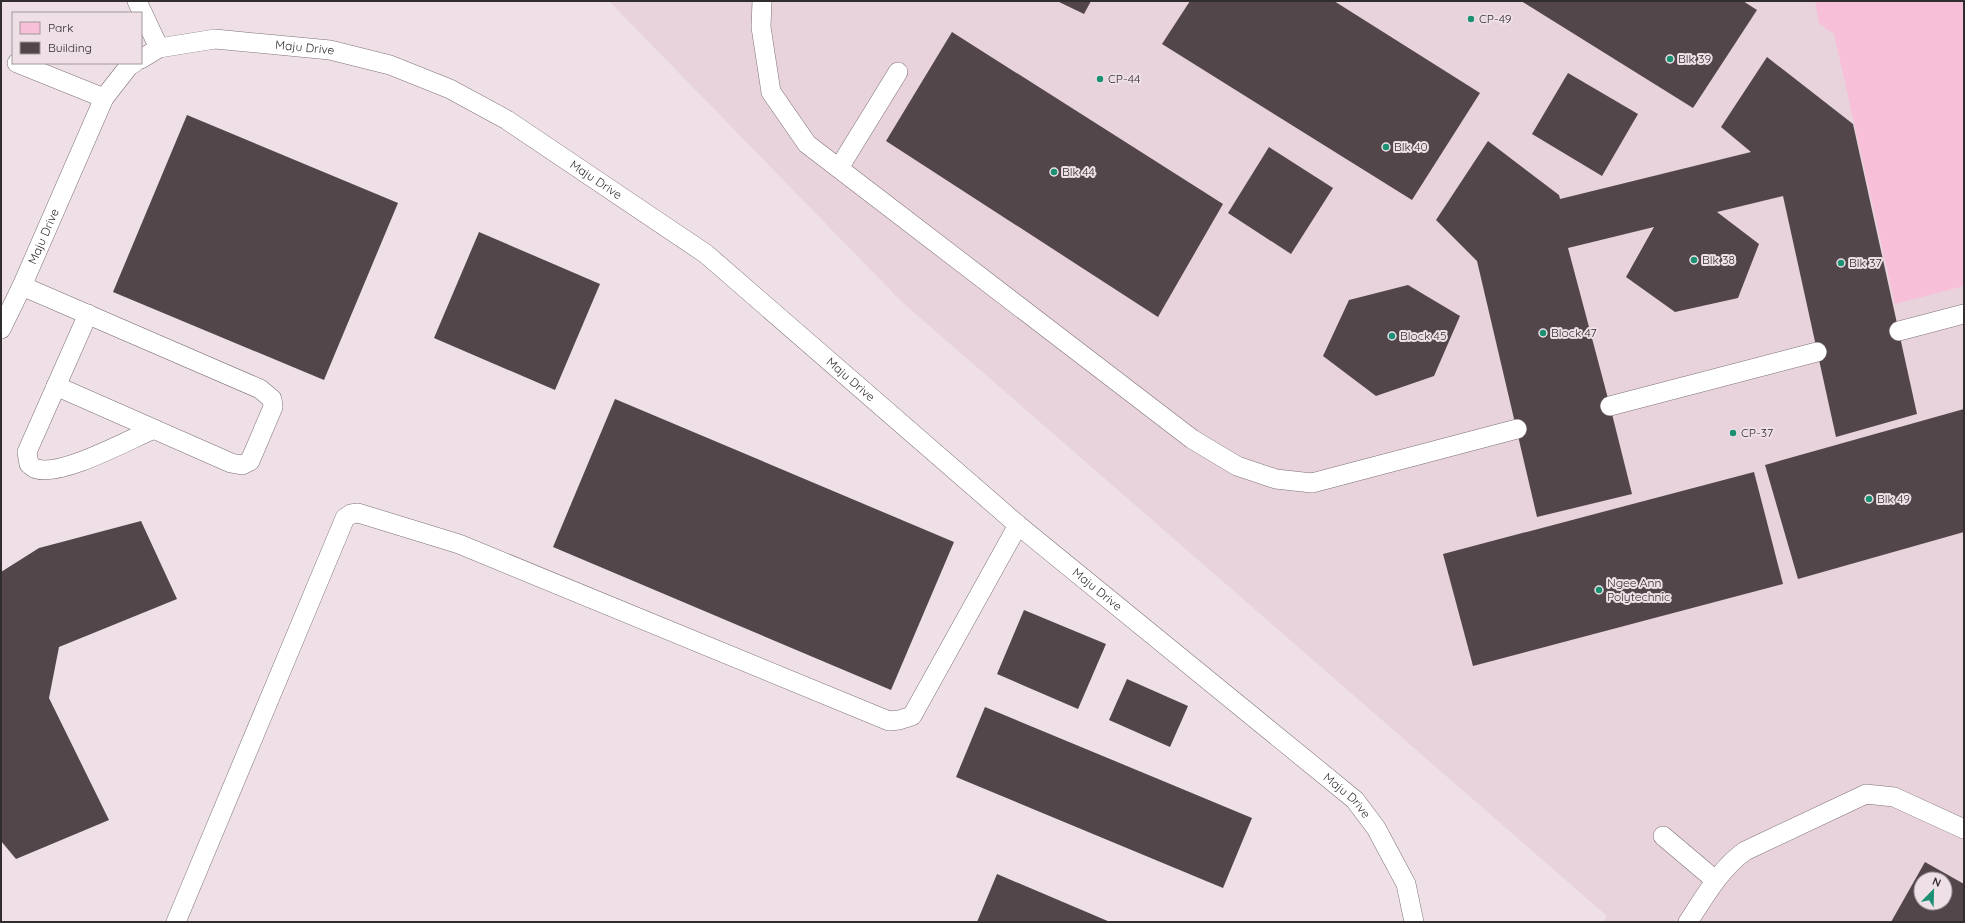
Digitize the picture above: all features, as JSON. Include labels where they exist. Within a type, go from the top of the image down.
[{"type":"lane","points":[[137,1],[159,48]]},
{"type":"lane","points":[[762,1],[761,27],[771,92],[807,144],[1192,439],[1237,466],[1276,479],[1312,483],[1517,429]]},
{"type":"lane","name":"Maju Drive","points":[[142,58],[159,48],[215,39],[330,50],[390,65],[450,89],[507,120],[706,254],[1018,525],[1355,800],[1376,828],[1406,884],[1414,922]]},
{"type":"lane","points":[[1,57],[12,62]]},
{"type":"lane","points":[[19,64],[104,98]]},
{"type":"lane","name":"Maju Drive","points":[[1,329],[22,286],[104,98],[129,66],[132,64]]},
{"type":"lane","points":[[839,168],[898,72]]},
{"type":"lane","points":[[22,286],[260,389],[272,400],[273,407],[250,461],[242,465],[231,463],[56,386]]},
{"type":"lane","points":[[88,314],[27,452],[29,464],[36,469],[52,470],[72,465],[154,429]]},
{"type":"lane","points":[[1899,331],[1964,314]]},
{"type":"lane","points":[[1610,406],[1817,352]]},
{"type":"lane","points":[[176,922],[316,584],[345,518],[351,514],[358,513],[459,544],[889,721],[912,716],[1018,525]]},
{"type":"lane","points":[[1688,922],[1716,880],[1732,860],[1745,851],[1866,794],[1894,797],[1964,829]]},
{"type":"lane","points":[[1663,836],[1716,880]]},
{"type":"shaded area","name":"Ngee Ann Polytechnic","points":[[609,1],[1964,1],[1964,922],[1603,922],[1607,916],[902,302]]},
{"type":"green space","points":[[1815,1],[1964,1],[1964,286],[1895,304],[1834,34],[1819,23]]},
{"type":"building","points":[[1057,1],[1091,1],[1084,14]]},
{"type":"building","name":"Blk 40","points":[[1190,1],[1334,1],[1480,93],[1412,200],[1162,44]]},
{"type":"building","name":"Blk 39","points":[[1521,1],[1743,1],[1757,10],[1693,108]]},
{"type":"building","name":"Blk 44","points":[[952,32],[1223,204],[1158,317],[886,141]]},
{"type":"building","points":[[1767,57],[1853,124],[1917,414],[1836,437],[1783,196],[1717,212],[1759,244],[1738,298],[1675,312],[1626,277],[1654,227],[1568,248],[1632,494],[1537,517],[1477,261],[1436,220],[1488,141],[1559,195],[1560,199],[1751,152],[1721,127]]},
{"type":"building","points":[[1568,73],[1638,114],[1602,176],[1532,134]]},
{"type":"building","points":[[187,115],[398,203],[324,380],[113,292]]},
{"type":"building","points":[[1269,147],[1333,188],[1291,254],[1228,213]]},
{"type":"building","points":[[479,232],[600,284],[555,390],[434,338]]},
{"type":"building","name":"Block 45","points":[[1408,285],[1460,316],[1434,376],[1376,396],[1323,356],[1349,300]]},
{"type":"building","points":[[615,399],[954,542],[891,690],[553,547]]},
{"type":"building","name":"Blk 49","points":[[1964,409],[1964,532],[1798,579],[1765,465]]},
{"type":"building","points":[[1754,472],[1783,584],[1473,666],[1443,554]]},
{"type":"building","points":[[141,521],[177,599],[59,647],[49,698],[109,820],[16,859],[1,841],[1,572],[39,548]]},
{"type":"building","points":[[1024,610],[1106,644],[1078,709],[997,674]]},
{"type":"building","points":[[1127,679],[1188,706],[1170,747],[1109,720]]},
{"type":"building","points":[[985,707],[1252,818],[1223,888],[956,777]]},
{"type":"building","points":[[1925,862],[1941,871],[1920,871]]},
{"type":"building","points":[[997,874],[1110,922],[977,922]]},
{"type":"building","points":[[1953,878],[1964,884],[1964,922],[1891,922],[1913,883],[1913,911],[1953,911]]},
{"type":"place","name":"CP-49","points":[[1471,19]]},
{"type":"place","name":"Blk 39","points":[[1670,59]]},
{"type":"place","name":"CP-44","points":[[1100,79]]},
{"type":"place","name":"Blk 40","points":[[1386,147]]},
{"type":"place","name":"Blk 44","points":[[1054,172]]},
{"type":"place","name":"Blk 38","points":[[1694,260]]},
{"type":"place","name":"Blk 37","points":[[1841,263]]},
{"type":"place","name":"Block 47","points":[[1543,333]]},
{"type":"place","name":"Block 45","points":[[1392,336]]},
{"type":"place","name":"CP-37","points":[[1733,433]]},
{"type":"place","name":"Blk 49","points":[[1869,499]]},
{"type":"place","name":"Ngee Ann Polytechnic","points":[[1599,590]]}]
